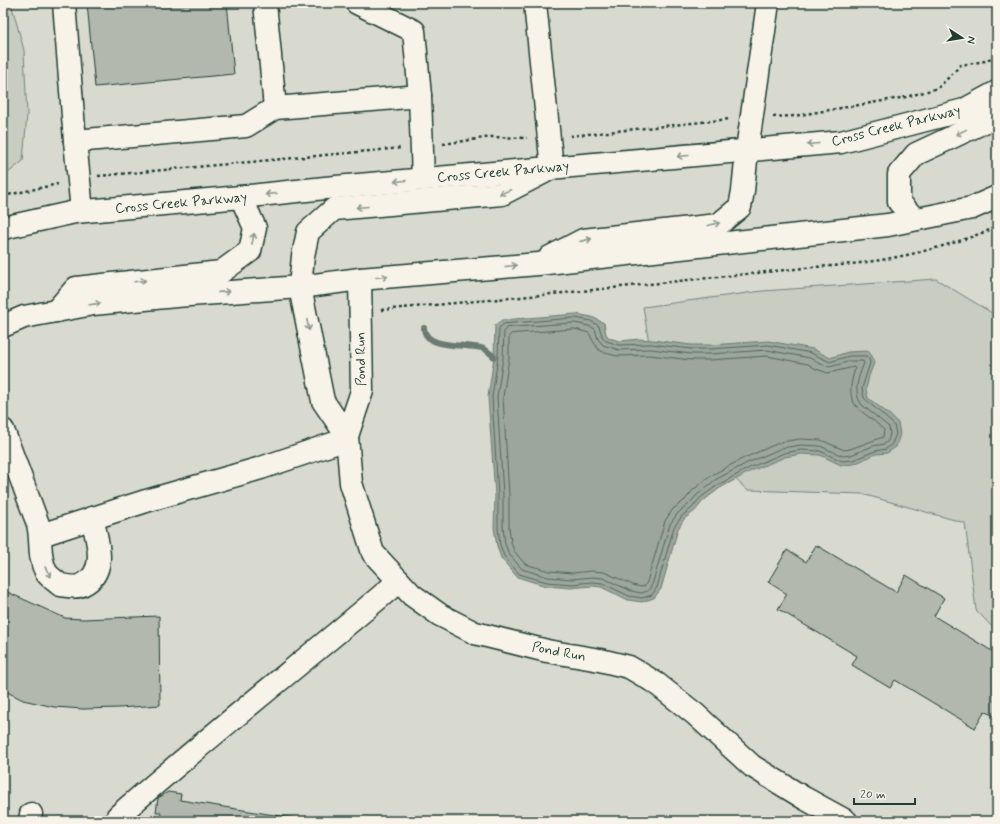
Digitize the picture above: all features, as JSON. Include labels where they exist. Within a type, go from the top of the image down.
[{"type":"street","points":[[64,3],[82,211]]},
{"type":"street","points":[[265,3],[275,108]]},
{"type":"street","points":[[357,3],[414,31],[420,96],[423,179]]},
{"type":"street","points":[[536,3],[552,168]]},
{"type":"street","points":[[538,264],[583,240],[718,225],[740,208],[768,3]]},
{"type":"street","name":"Cross Creek Parkway","points":[[3,228],[82,211],[841,142],[964,110],[997,92]]},
{"type":"street","points":[[75,141],[246,126],[275,108],[420,96]]},
{"type":"street","points":[[915,219],[899,202],[899,174],[916,154],[997,116]]},
{"type":"street","name":"Pond Run","points":[[347,437],[323,401],[300,287],[303,256],[308,232],[334,209],[502,194],[552,168]]},
{"type":"street","points":[[56,311],[76,288],[221,272],[250,251],[255,228],[241,197]]},
{"type":"street","points":[[3,326],[24,317],[93,304],[300,287],[360,279],[538,264],[888,224],[972,208],[997,197]]},
{"type":"street","name":"Pond Run","points":[[360,279],[362,391],[347,437],[351,484],[373,552],[399,581],[412,595],[440,615],[475,633],[629,667],[661,686],[695,714],[752,766],[804,798],[846,821]]},
{"type":"street","points":[[3,430],[36,517],[41,535],[40,553],[46,572],[60,585],[81,586],[89,580],[97,568],[100,557],[92,518]]},
{"type":"street","points":[[41,535],[92,518],[261,468],[347,437]]},
{"type":"street","points":[[117,821],[118,816],[176,765],[399,581]]},
{"type":"path","points":[[3,196],[107,174],[447,144],[492,137],[549,137],[752,118],[794,116],[906,97],[938,88],[961,66],[985,61],[997,55]]},
{"type":"path","points":[[360,312],[563,294],[814,267],[842,266],[922,253],[979,235],[997,227]]},
{"type":"shaded area","points":[[3,3],[997,3],[997,821],[3,821]]},
{"type":"shaded area","points":[[3,3],[11,3],[24,50],[27,115],[23,161],[3,177]]},
{"type":"shaded area","points":[[936,279],[997,316],[997,632],[976,610],[965,523],[862,494],[747,490],[660,409],[643,307],[762,291]]},
{"type":"water","points":[[576,314],[592,317],[604,323],[606,334],[609,338],[620,341],[639,339],[691,345],[710,345],[768,341],[813,349],[830,358],[848,352],[868,351],[872,356],[874,363],[866,389],[868,398],[898,423],[900,434],[896,447],[887,453],[876,454],[854,464],[841,465],[820,455],[801,454],[785,457],[751,471],[720,488],[703,501],[695,511],[684,519],[678,529],[661,589],[654,598],[642,602],[628,600],[601,587],[592,586],[571,588],[546,586],[517,577],[501,558],[494,528],[495,495],[488,397],[494,357],[495,325],[502,320]]},
{"type":"building","points":[[87,3],[227,3],[234,74],[95,87]]},
{"type":"building","points":[[816,545],[896,592],[906,575],[944,598],[934,616],[997,654],[997,718],[985,711],[975,728],[895,680],[890,688],[852,665],[857,656],[778,609],[787,594],[768,582],[787,550],[806,562]]},
{"type":"building","points":[[3,590],[65,618],[83,619],[159,616],[160,705],[83,709],[54,707],[23,700],[3,690]]},
{"type":"building","points":[[168,792],[181,794],[180,800],[312,821],[160,821],[161,812],[156,812],[158,798]]},
{"type":"waterway","points":[[424,328],[426,335],[439,343],[477,347],[488,351],[494,357]]}]
